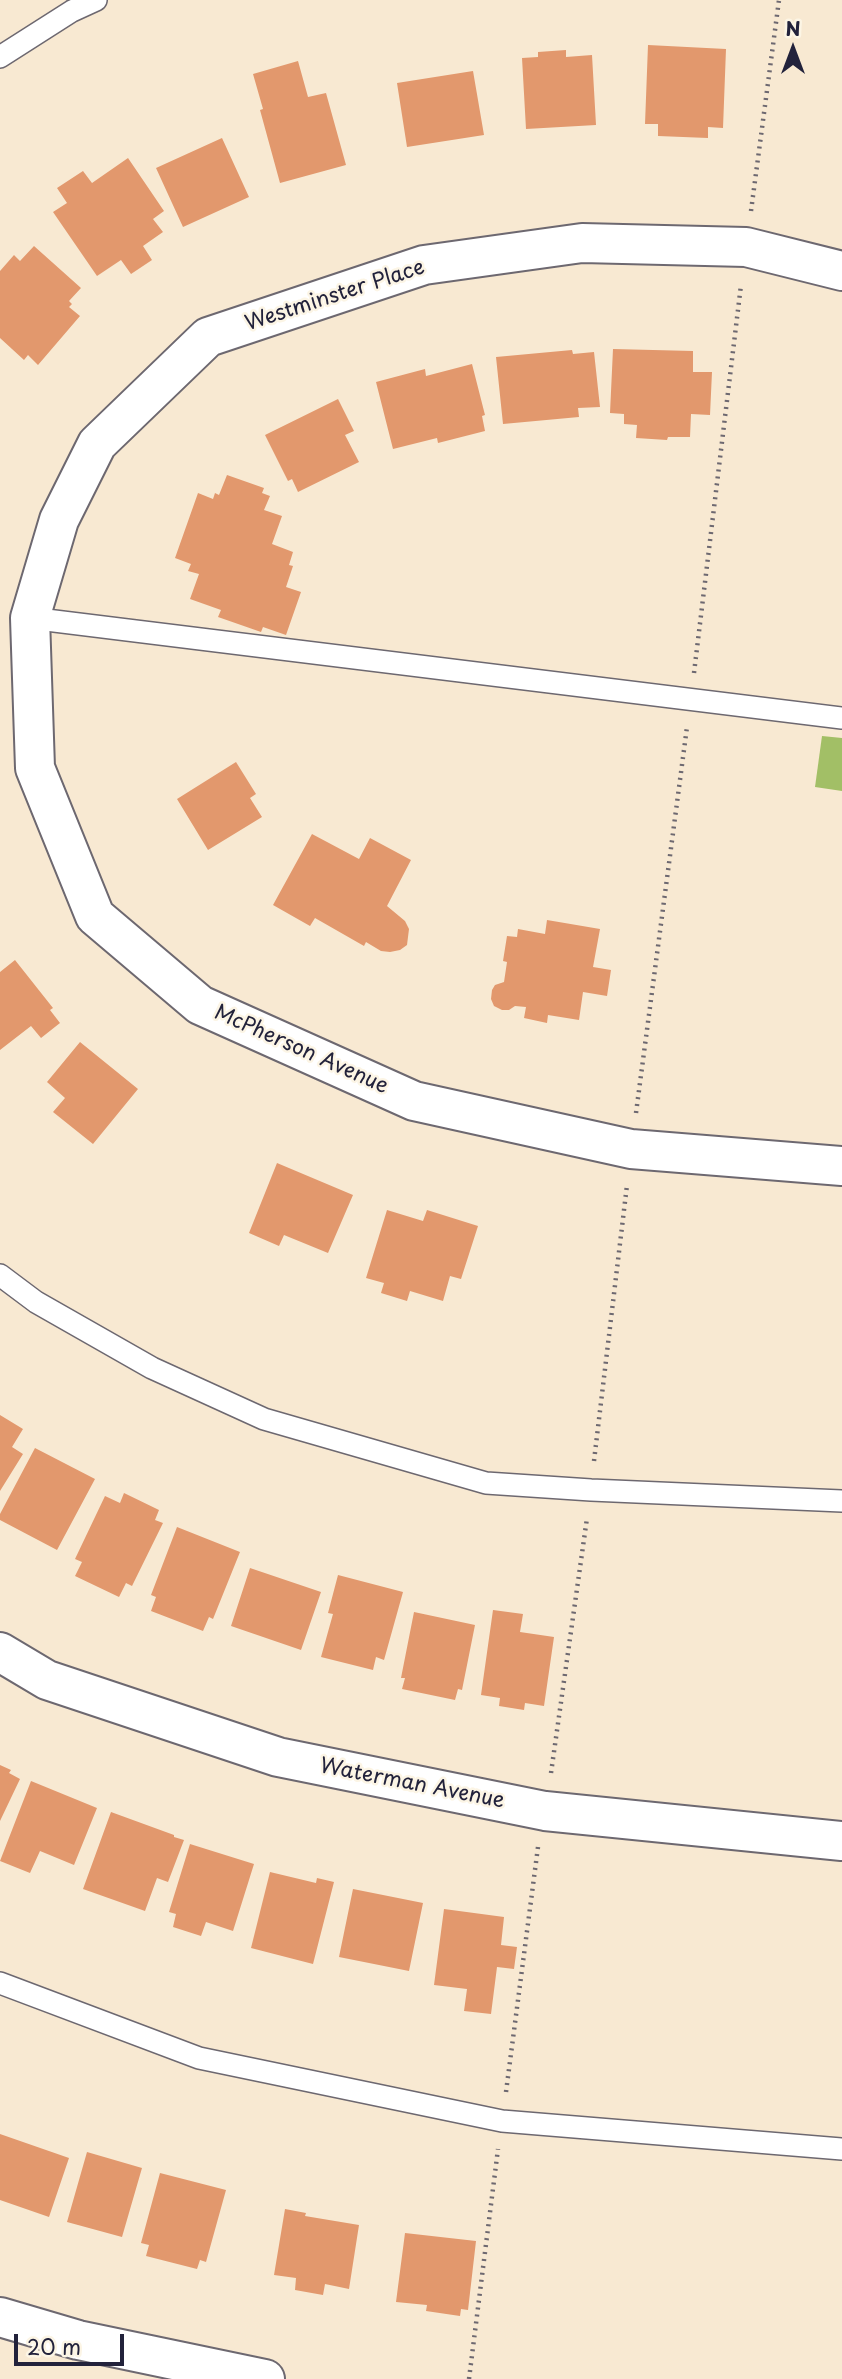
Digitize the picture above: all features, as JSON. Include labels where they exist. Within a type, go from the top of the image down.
[{"type":"street","name":"Westminster Place","points":[[15,616],[97,444],[208,337],[424,265],[582,243],[746,247],[842,271]]},
{"type":"street","name":"McPherson Avenue","points":[[15,616],[35,768],[95,916],[200,1005],[414,1101],[631,1149],[842,1166]]},
{"type":"street","name":"Waterman Avenue","points":[[0,1652],[47,1680],[278,1757],[545,1811],[842,1841]]},
{"type":"street","points":[[0,2317],[78,2340],[265,2379]]},
{"type":"lane","points":[[0,57],[72,11],[96,0]]},
{"type":"lane","points":[[15,616],[842,718]]},
{"type":"lane","points":[[0,1275],[36,1302],[152,1368],[264,1419],[486,1483],[842,1501]]},
{"type":"lane","points":[[0,1983],[199,2058],[502,2121],[842,2149]]},
{"type":"green space","points":[[822,736],[842,738],[842,791],[815,787]]},
{"type":"building","points":[[648,45],[726,49],[723,128],[708,127],[708,138],[658,136],[658,124],[645,124]]},
{"type":"building","points":[[566,50],[566,57],[592,55],[596,125],[526,129],[522,58],[538,57],[538,52]]},
{"type":"building","points":[[298,61],[308,97],[326,93],[346,165],[280,183],[253,74]]},
{"type":"building","points":[[473,71],[484,135],[407,147],[397,83]]},
{"type":"building","points":[[222,138],[249,197],[183,227],[156,168]]},
{"type":"building","points":[[128,158],[164,211],[153,219],[163,232],[143,246],[152,260],[131,274],[121,260],[97,276],[53,212],[67,203],[57,188],[83,171],[92,183]]},
{"type":"building","points":[[34,246],[81,288],[69,301],[72,304],[69,307],[80,316],[38,365],[28,355],[24,360],[0,338],[0,271],[14,255],[20,261]]},
{"type":"building","points":[[613,349],[693,351],[693,372],[712,372],[710,415],[691,414],[690,437],[668,437],[667,440],[636,438],[637,425],[624,424],[624,414],[610,413]]},
{"type":"building","points":[[572,350],[573,354],[594,352],[600,407],[578,408],[579,417],[503,424],[496,357]]},
{"type":"building","points":[[472,364],[485,415],[482,416],[485,431],[438,443],[437,438],[393,449],[376,382],[425,369],[426,376]]},
{"type":"building","points":[[338,399],[354,431],[345,435],[359,462],[298,492],[292,479],[288,481],[265,435]]},
{"type":"building","points":[[227,475],[264,488],[262,493],[270,496],[264,510],[282,516],[272,544],[293,552],[289,565],[293,566],[286,587],[301,592],[286,635],[263,627],[261,632],[218,617],[221,610],[190,599],[199,574],[188,571],[191,564],[175,558],[198,493],[213,499],[215,493],[219,495]]},
{"type":"building","points":[[236,762],[256,794],[250,798],[262,817],[208,850],[177,799]]},
{"type":"building","points":[[312,834],[359,859],[370,838],[411,860],[387,906],[405,921],[409,929],[407,945],[390,952],[381,951],[366,942],[364,946],[315,918],[310,926],[273,905]]},
{"type":"building","points":[[547,920],[600,929],[593,967],[611,970],[607,996],[583,992],[579,1020],[548,1015],[547,1023],[524,1018],[526,1007],[515,1006],[502,1010],[494,1006],[491,999],[495,985],[504,982],[507,962],[503,961],[507,936],[517,937],[518,929],[545,934]]},
{"type":"building","points":[[15,960],[53,1008],[50,1010],[60,1023],[41,1038],[31,1026],[0,1050],[0,972]]},
{"type":"building","points":[[80,1042],[138,1089],[93,1144],[53,1112],[65,1098],[47,1082]]},
{"type":"building","points":[[277,1163],[353,1195],[328,1253],[284,1235],[279,1246],[249,1233]]},
{"type":"building","points":[[387,1210],[423,1221],[427,1210],[478,1226],[461,1279],[450,1276],[443,1301],[410,1291],[407,1301],[381,1293],[384,1283],[366,1278]]},
{"type":"building","points":[[0,1415],[23,1429],[12,1447],[23,1454],[0,1491]]},
{"type":"building","points":[[35,1448],[95,1479],[57,1550],[0,1520],[0,1514]]},
{"type":"building","points":[[124,1493],[159,1510],[155,1520],[163,1523],[132,1586],[126,1583],[119,1597],[75,1576],[82,1562],[75,1559],[105,1496],[120,1503]]},
{"type":"building","points":[[177,1527],[240,1552],[213,1619],[209,1617],[203,1631],[151,1611],[156,1597],[151,1595]]},
{"type":"building","points":[[250,1568],[321,1592],[301,1650],[231,1626]]},
{"type":"building","points":[[338,1575],[403,1592],[384,1660],[376,1657],[373,1670],[321,1657],[333,1614],[328,1613]]},
{"type":"building","points":[[493,1610],[523,1614],[520,1632],[554,1637],[544,1706],[525,1703],[524,1710],[499,1706],[500,1698],[481,1695]]},
{"type":"building","points":[[414,1612],[475,1625],[462,1690],[458,1689],[455,1700],[402,1689],[405,1678],[401,1678]]},
{"type":"building","points":[[0,1765],[11,1770],[9,1773],[20,1779],[0,1821]]},
{"type":"building","points":[[31,1781],[97,1808],[74,1865],[40,1851],[30,1873],[0,1861]]},
{"type":"building","points":[[111,1812],[184,1840],[168,1882],[157,1878],[145,1911],[83,1889]]},
{"type":"building","points":[[190,1844],[254,1864],[233,1931],[206,1922],[201,1936],[173,1927],[176,1914],[169,1912]]},
{"type":"building","points":[[270,1872],[316,1883],[317,1878],[334,1882],[313,1964],[251,1948]]},
{"type":"building","points":[[353,1889],[423,1903],[409,1971],[339,1957]]},
{"type":"building","points":[[444,1909],[504,1917],[501,1945],[517,1947],[514,1969],[497,1967],[491,2014],[464,2011],[467,1989],[434,1985]]},
{"type":"building","points":[[0,2134],[69,2158],[49,2217],[0,2200]]},
{"type":"building","points":[[87,2152],[142,2168],[122,2237],[67,2222]]},
{"type":"building","points":[[160,2173],[226,2190],[206,2262],[200,2260],[197,2269],[146,2256],[149,2245],[141,2243]]},
{"type":"building","points":[[285,2209],[306,2213],[305,2216],[359,2225],[349,2289],[325,2284],[323,2295],[295,2290],[296,2278],[274,2275]]},
{"type":"building","points":[[405,2233],[476,2241],[468,2310],[461,2309],[460,2316],[426,2311],[427,2305],[396,2302]]}]
